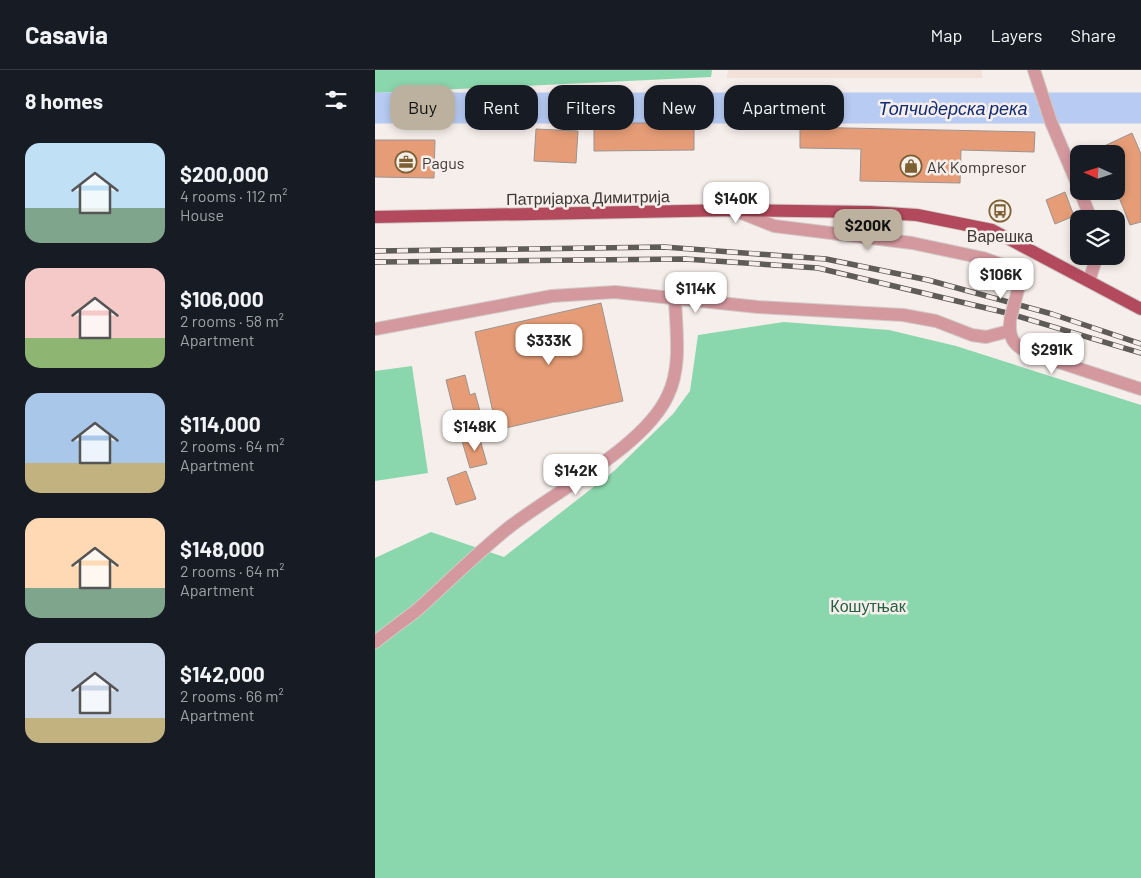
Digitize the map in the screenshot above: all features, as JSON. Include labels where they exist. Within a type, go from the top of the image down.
[{"type":"main road","name":"Патријарха Димитрија","points":[[375,217],[734,210],[870,212],[917,215],[992,230],[1021,243],[1141,309]]},
{"type":"street","points":[[1035,74],[1051,122],[1070,168]]},
{"type":"street","points":[[734,210],[774,226],[912,243],[983,258],[1000,264],[1015,272],[1018,276],[1019,286],[1010,326],[1011,339],[1017,346],[1025,351],[1141,389]]},
{"type":"street","points":[[1089,281],[1094,265]]},
{"type":"street","points":[[375,329],[573,293],[615,292],[758,307],[903,315],[936,321],[972,335],[985,337],[1010,326]]},
{"type":"street","points":[[375,642],[417,610],[472,558],[508,528],[644,430],[667,398],[673,384],[677,366],[675,298]]},
{"type":"shaded area","points":[[728,70],[982,70],[982,78],[727,78]]},
{"type":"green space","points":[[375,70],[712,70],[711,77],[538,85],[465,85],[465,89],[455,89],[455,85],[390,85],[390,92],[375,93]]},
{"type":"green space","name":"Кошутњак","points":[[784,322],[889,330],[956,346],[1141,405],[1141,878],[375,878],[375,558],[431,532],[504,557],[614,471],[673,414],[690,391],[698,335]]},
{"type":"green space","points":[[412,366],[428,473],[375,481],[375,371]]},
{"type":"building","points":[[634,123],[644,123],[644,130],[694,130],[694,150],[594,151],[594,130],[634,130]]},
{"type":"building","name":"AK Kompresor","points":[[844,128],[1035,132],[1034,152],[961,150],[960,183],[860,181],[861,149],[800,148],[800,130],[844,130]]},
{"type":"building","points":[[536,130],[578,131],[576,163],[534,161]]},
{"type":"building","points":[[1132,133],[1141,154],[1141,222],[1130,225],[1120,200],[1125,200],[1125,145],[1106,145]]},
{"type":"building","points":[[375,140],[435,140],[434,178],[375,177]]},
{"type":"building","points":[[1065,192],[1072,210],[1070,210],[1070,218],[1055,224],[1046,200]]},
{"type":"building","points":[[601,303],[623,401],[497,430],[475,332]]},
{"type":"building","points":[[465,375],[470,395],[475,393],[486,433],[461,440],[446,380]]},
{"type":"building","points":[[479,436],[487,464],[470,468],[462,441]]},
{"type":"building","points":[[466,471],[476,499],[456,505],[447,478]]},
{"type":"waterway","name":"Топчидерска река","points":[[375,108],[1141,108]]},
{"type":"railway","points":[[375,251],[664,247],[826,259],[928,280],[1052,314],[1141,344]]},
{"type":"railway","points":[[375,262],[685,259],[818,268],[1007,313],[1141,353]]},
{"type":"place","name":"Pagus","points":[[406,162]]},
{"type":"place","name":"AK Kompresor","points":[[911,166]]},
{"type":"place","name":"Варешка","points":[[1000,211]]}]
